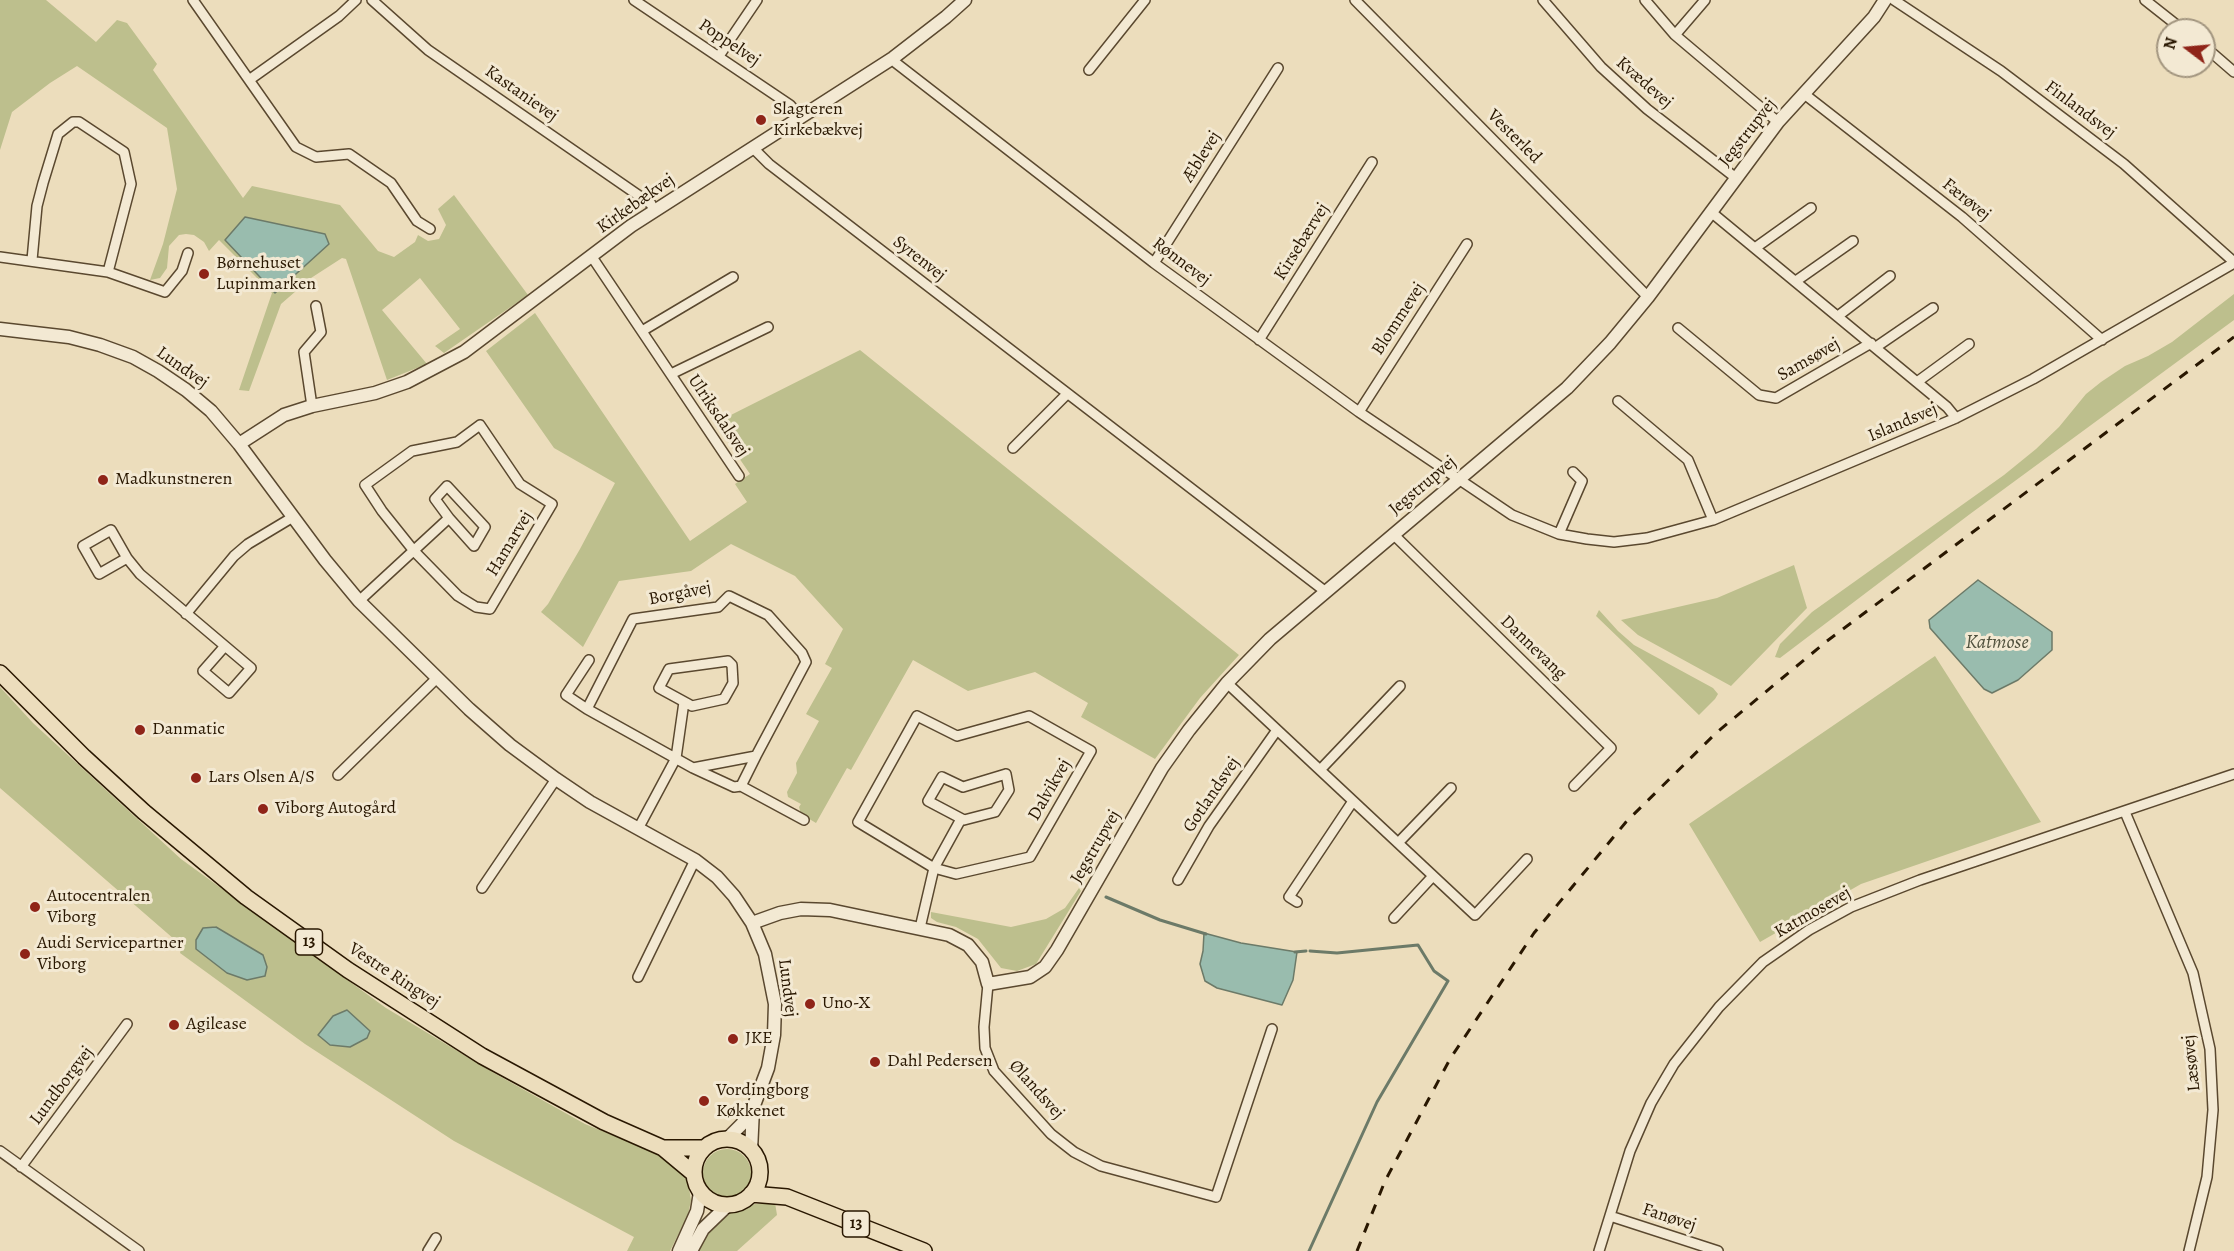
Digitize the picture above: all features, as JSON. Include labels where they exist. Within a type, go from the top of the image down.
[{"type":"main road","name":"Vestre Ringvej","points":[[0,673],[84,757],[144,812],[246,897],[338,963],[482,1056],[604,1122],[663,1148],[693,1173]]},
{"type":"main road","name":"13","points":[[704,1148],[714,1142],[727,1139]]},
{"type":"main road","points":[[727,1139],[740,1142],[752,1151]]},
{"type":"main road","name":"Vestre Ringvej","points":[[663,1148],[704,1148]]},
{"type":"main road","points":[[693,1173],[696,1160],[704,1148]]},
{"type":"main road","name":"13","points":[[752,1151],[759,1171],[787,1197]]},
{"type":"main road","points":[[700,1192],[712,1202],[728,1205],[740,1202],[751,1194],[758,1184],[759,1171]]},
{"type":"main road","name":"13","points":[[693,1173],[700,1192]]},
{"type":"main road","name":"13","points":[[751,1194],[787,1197],[924,1251]]},
{"type":"street","points":[[193,0],[296,147],[316,157],[349,154],[391,183],[417,221],[430,229]]},
{"type":"street","points":[[249,80],[339,16],[356,0]]},
{"type":"street","name":"Kastanievej","points":[[372,0],[429,50],[651,204],[654,211]]},
{"type":"street","name":"Poppelvej","points":[[634,0],[790,105],[801,118]]},
{"type":"street","points":[[719,56],[757,0]]},
{"type":"street","name":"Kirkebækvej","points":[[239,444],[284,415],[312,406],[375,393],[407,382],[464,352],[631,226],[893,58],[965,0]]},
{"type":"street","points":[[1089,70],[1145,0]]},
{"type":"street","name":"Vesterled","points":[[1355,0],[1648,297]]},
{"type":"street","name":"Kvædevej","points":[[1543,0],[1601,67],[1647,109],[1736,178]]},
{"type":"street","points":[[1645,0],[1675,35],[1778,122]]},
{"type":"street","points":[[1675,35],[1705,0]]},
{"type":"street","name":"Jegstrupvej","points":[[988,984],[1030,977],[1045,967],[1058,950],[1162,768],[1227,683],[1270,639],[1567,388],[1610,343],[1648,297],[1778,122],[1874,17],[1885,0]]},
{"type":"street","name":"Finlandsvej","points":[[1894,0],[2001,71],[2124,164],[2234,262]]},
{"type":"street","points":[[2145,0],[2168,18]]},
{"type":"street","points":[[2216,56],[2234,72]]},
{"type":"street","name":"Rønnevej","points":[[893,58],[1154,262],[1359,412],[1458,479]]},
{"type":"street","name":"Æblevej","points":[[1154,262],[1278,68]]},
{"type":"street","name":"Færøvej","points":[[1803,93],[1962,217],[2102,340]]},
{"type":"street","points":[[32,260],[37,206],[58,134],[73,122],[79,122],[124,152],[131,184],[108,272]]},
{"type":"street","name":"Syrenvej","points":[[753,148],[769,164],[1326,592]]},
{"type":"street","name":"Kirsebærvej","points":[[1259,340],[1372,162]]},
{"type":"street","points":[[1755,248],[1811,208]]},
{"type":"street","points":[[1711,212],[1947,407],[1956,418]]},
{"type":"street","points":[[1796,281],[1853,241]]},
{"type":"street","name":"Blommevej","points":[[1359,412],[1467,244]]},
{"type":"street","points":[[0,257],[108,272],[165,292],[182,272],[188,253]]},
{"type":"street","name":"Ulriksdalsvej","points":[[592,257],[739,476]]},
{"type":"street","name":"Islandsvej","points":[[1458,479],[1512,514],[1559,534],[1587,540],[1614,542],[1647,538],[1713,520],[1956,418],[2033,379],[2234,262]]},
{"type":"street","points":[[1838,316],[1890,276]]},
{"type":"street","points":[[642,331],[733,277]]},
{"type":"street","points":[[312,406],[304,352],[321,332],[316,306]]},
{"type":"street","name":"Samsøvej","points":[[1678,328],[1759,395],[1776,398],[1873,345],[1934,308]]},
{"type":"street","name":"Ulriksdalsvej","points":[[671,374],[768,327]]},
{"type":"street","name":"Lundvej","points":[[0,329],[69,337],[133,357],[186,390],[210,411],[239,444],[359,601],[436,679],[510,745],[556,779],[590,802],[695,860],[717,877],[734,896],[752,923],[765,954],[775,1004],[774,1035],[768,1068],[753,1108],[742,1125],[727,1139]]},
{"type":"street","points":[[1917,382],[1969,344]]},
{"type":"street","points":[[1013,448],[1068,394]]},
{"type":"street","points":[[1618,401],[1688,460],[1713,520]]},
{"type":"street","name":"Hamarvej","points":[[480,425],[520,484],[552,504],[490,609],[476,607],[458,596],[414,551],[382,511],[365,485],[412,451],[457,442],[480,425]]},
{"type":"street","points":[[1559,534],[1582,481],[1573,472]]},
{"type":"street","name":"Hamarvej","points":[[447,486],[485,527],[474,546],[468,539],[449,518],[435,499],[447,486]]},
{"type":"street","points":[[186,614],[234,556],[248,544],[293,517]]},
{"type":"street","points":[[359,601],[449,518]]},
{"type":"street","points":[[127,558],[99,574],[83,546],[111,530],[127,558],[140,574],[251,668],[230,693],[203,671],[225,646]]},
{"type":"street","name":"Dannevang","points":[[1393,534],[1611,748],[1574,786]]},
{"type":"street","name":"Borgåvej","points":[[586,709],[633,619],[718,607],[729,596],[768,615],[802,653],[806,662],[741,786]]},
{"type":"street","points":[[589,660],[566,696],[693,768],[734,787],[741,786],[804,820]]},
{"type":"street","points":[[728,661],[732,665],[733,683],[724,699],[692,706],[684,702],[659,688],[669,669],[728,661]]},
{"type":"street","points":[[338,775],[436,679]]},
{"type":"street","points":[[1227,683],[1475,915],[1527,859]]},
{"type":"street","points":[[1320,770],[1400,686]]},
{"type":"street","points":[[638,829],[676,758],[684,702]]},
{"type":"street","name":"Dalvikvej","points":[[918,716],[957,736],[1029,716],[1091,751],[1030,857],[956,874],[934,867],[858,822],[918,716]]},
{"type":"street","name":"Gotlandsvej","points":[[1178,880],[1214,818],[1277,730]]},
{"type":"street","points":[[693,768],[756,756]]},
{"type":"street","name":"Dalvikvej","points":[[1006,774],[1009,790],[995,812],[960,819],[928,801],[942,777],[963,787],[1006,774]]},
{"type":"street","name":"Katmosevej","points":[[1599,1251],[1630,1151],[1651,1103],[1674,1064],[1719,1007],[1763,962],[1809,930],[1851,907],[1920,880],[2234,774]]},
{"type":"street","points":[[482,888],[556,779]]},
{"type":"street","points":[[1398,843],[1451,788]]},
{"type":"street","points":[[1297,902],[1289,897],[1353,801]]},
{"type":"street","name":"Læsøvej","points":[[2125,812],[2193,973],[2210,1049],[2213,1110],[2207,1177],[2189,1251]]},
{"type":"street","points":[[920,928],[934,867],[960,819]]},
{"type":"street","points":[[638,977],[695,860]]},
{"type":"street","points":[[1394,918],[1433,876]]},
{"type":"street","name":"Ølandsvej","points":[[752,923],[780,913],[801,909],[830,910],[949,935],[968,945],[982,962],[988,984],[984,1027],[985,1048],[994,1071],[1051,1134],[1074,1152],[1101,1166],[1216,1197],[1272,1029]]},
{"type":"street","name":"Lundborgvej","points":[[21,1167],[127,1024]]},
{"type":"street","name":"Lundvej","points":[[752,1151],[753,1108]]},
{"type":"street","points":[[0,1150],[139,1251]]},
{"type":"street","points":[[679,1251],[697,1211],[700,1192]]},
{"type":"street","points":[[691,1251],[703,1229],[728,1205]]},
{"type":"street","name":"Fanøvej","points":[[1610,1216],[1718,1251]]},
{"type":"street","points":[[428,1251],[436,1238]]},
{"type":"green space","points":[[0,0],[46,0],[96,42],[117,20],[127,23],[157,64],[153,70],[243,198],[252,186],[340,205],[378,251],[394,257],[415,242],[418,235],[428,241],[439,239],[446,225],[438,209],[454,195],[528,295],[444,353],[435,346],[460,329],[420,278],[382,310],[427,364],[387,380],[346,259],[342,258],[311,278],[281,304],[249,391],[239,390],[272,293],[219,240],[209,251],[204,242],[194,235],[186,234],[179,235],[169,246],[167,268],[160,278],[150,280],[163,244],[177,189],[167,128],[77,66],[12,112],[0,150]]},
{"type":"green space","points":[[2234,294],[2234,320],[1970,514],[1780,658],[1775,657],[1780,644],[1812,612],[2004,475],[2059,427],[2086,394],[2101,382],[2125,366],[2172,342]]},
{"type":"green space","points":[[535,313],[690,541],[747,502],[735,484],[750,474],[715,423],[860,350],[1239,655],[1200,698],[1155,759],[1081,717],[1088,703],[1035,672],[968,691],[913,660],[851,770],[847,768],[816,823],[801,814],[799,807],[801,804],[788,797],[787,792],[797,773],[796,763],[819,721],[806,714],[832,668],[825,664],[843,629],[795,576],[731,544],[691,571],[619,581],[583,647],[541,612],[580,549],[615,483],[554,448],[486,351]]},
{"type":"green space","points":[[1794,565],[1807,608],[1731,686],[1638,635],[1621,620],[1717,598]]},
{"type":"green space","points":[[1599,610],[1634,645],[1713,688],[1718,694],[1715,699],[1699,715],[1596,616]]},
{"type":"green space","points":[[1935,656],[2041,822],[1861,884],[1760,942],[1689,824]]},
{"type":"green space","points":[[0,687],[33,723],[181,859],[386,1008],[585,1124],[661,1155],[676,1165],[688,1182],[691,1200],[688,1215],[670,1251],[627,1251],[634,1237],[454,1141],[305,1044],[180,953],[182,946],[0,788]]},
{"type":"green space","points":[[1079,888],[1081,891],[1036,964],[1017,971],[1001,968],[978,939],[956,927],[931,918],[931,912],[1011,927],[1046,919],[1065,908]]},
{"type":"green space","points":[[722,1149],[732,1149],[747,1159],[751,1173],[750,1182],[741,1193],[732,1197],[722,1197],[707,1187],[703,1178],[703,1168],[713,1153]]},
{"type":"green space","points":[[775,1203],[777,1215],[737,1251],[695,1251],[707,1229],[724,1214],[755,1204]]},
{"type":"water","points":[[245,217],[325,234],[329,244],[275,293],[225,240]]},
{"type":"water","name":"Katmose","points":[[1978,580],[2052,632],[2052,650],[2018,680],[1992,693],[1984,689],[1930,628],[1929,620]]},
{"type":"water","points":[[216,927],[263,955],[267,967],[265,976],[247,980],[227,973],[196,949],[196,940],[203,928]]},
{"type":"water","points":[[1204,933],[1241,943],[1297,952],[1293,980],[1282,1005],[1217,988],[1205,981],[1200,964]]},
{"type":"water","points":[[347,1010],[370,1031],[367,1038],[350,1047],[330,1045],[318,1035],[333,1016]]},
{"type":"waterway","points":[[1106,897],[1160,920],[1206,934]]},
{"type":"waterway","points":[[1309,1251],[1377,1102],[1448,981],[1434,971],[1418,945],[1337,953],[1310,951]]},
{"type":"waterway","points":[[1295,952],[1306,951]]},
{"type":"railway","points":[[1357,1251],[1385,1181],[1450,1059],[1534,933],[1626,822],[1716,733],[1827,641],[2234,337]]},
{"type":"place","name":"Slagteren Kirkebækvej","points":[[761,120]]},
{"type":"place","name":"Børnehuset Lupinmarken","points":[[204,274]]},
{"type":"place","name":"Madkunstneren","points":[[103,480]]},
{"type":"place","name":"Danmatic","points":[[140,730]]},
{"type":"place","name":"Lars Olsen A/S","points":[[196,778]]},
{"type":"place","name":"Viborg Autogård","points":[[263,809]]},
{"type":"place","name":"Autocentralen Viborg","points":[[35,907]]},
{"type":"place","name":"Audi Servicepartner Viborg","points":[[25,954]]},
{"type":"place","name":"Uno-X","points":[[810,1004]]},
{"type":"place","name":"Agilease","points":[[174,1025]]},
{"type":"place","name":"JKE","points":[[733,1039]]},
{"type":"place","name":"Dahl Pedersen","points":[[875,1062]]},
{"type":"place","name":"Vordingborg Køkkenet","points":[[704,1101]]}]
